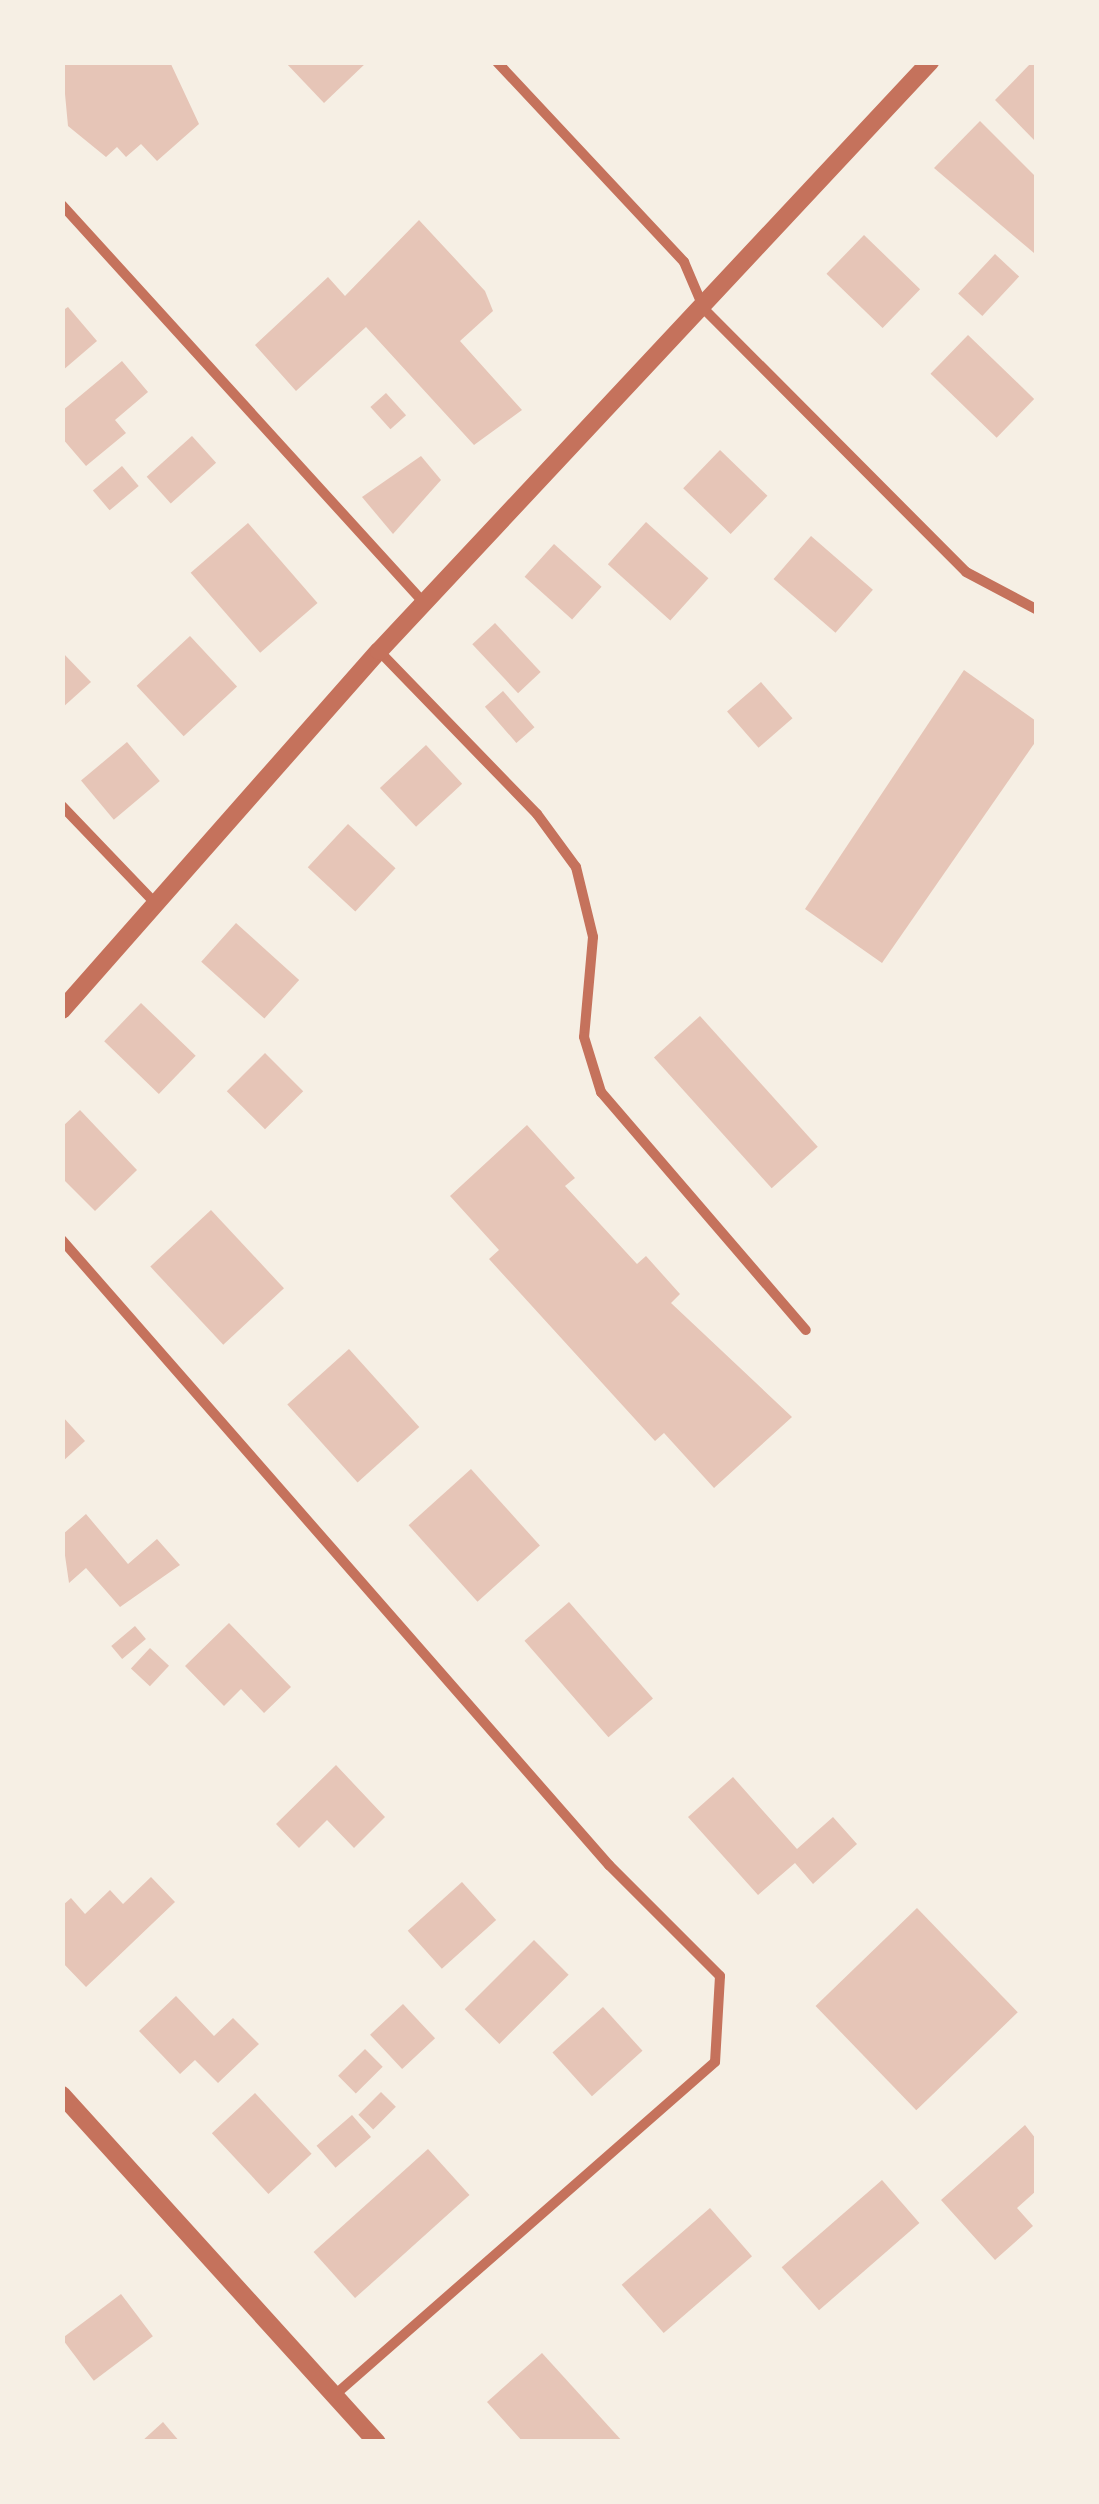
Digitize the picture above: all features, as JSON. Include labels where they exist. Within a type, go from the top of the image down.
[{"type":"street","points":[[497,62],[684,262],[704,309],[966,572],[1036,609]]},
{"type":"street","points":[[62,1010],[380,650],[704,309],[930,62]]},
{"type":"street","points":[[62,205],[424,603]]},
{"type":"street","points":[[380,650],[537,814],[576,867],[593,937],[584,1038],[600,1092],[806,1330]]},
{"type":"street","points":[[62,806],[156,904]]},
{"type":"street","points":[[62,1240],[609,1865],[720,1976],[715,2062],[337,2393]]},
{"type":"street","points":[[62,2094],[337,2393],[377,2442]]},
{"type":"building","points":[[62,62],[170,62],[199,124],[157,161],[141,144],[126,157],[117,147],[106,157],[68,126]]},
{"type":"building","points":[[285,62],[367,62],[324,103]]},
{"type":"building","points":[[1036,62],[1036,142],[995,100]]},
{"type":"building","points":[[980,121],[1036,177],[1034,253],[934,168]]},
{"type":"building","points":[[419,220],[485,291],[493,311],[460,341],[522,410],[474,445],[366,327],[296,391],[255,345],[328,277],[345,296]]},
{"type":"building","points":[[864,235],[920,289],[883,328],[826,274]]},
{"type":"building","points":[[995,254],[1019,277],[982,316],[958,293]]},
{"type":"building","points":[[68,307],[97,341],[62,371],[62,311]]},
{"type":"building","points":[[968,335],[1034,399],[997,438],[930,374]]},
{"type":"building","points":[[122,361],[148,392],[115,420],[126,433],[86,466],[62,438],[62,411]]},
{"type":"building","points":[[386,393],[406,415],[390,429],[370,407]]},
{"type":"building","points":[[192,436],[216,463],[171,504],[147,477]]},
{"type":"building","points":[[720,450],[767,496],[731,534],[683,488]]},
{"type":"building","points":[[421,456],[441,480],[393,534],[362,497]]},
{"type":"building","points":[[122,466],[139,486],[110,510],[93,490]]},
{"type":"building","points":[[646,522],[708,578],[670,621],[608,564]]},
{"type":"building","points":[[248,523],[318,603],[260,653],[191,573]]},
{"type":"building","points":[[811,536],[873,590],[835,633],[774,579]]},
{"type":"building","points":[[554,544],[602,587],[572,620],[525,577]]},
{"type":"building","points":[[495,623],[541,672],[518,693],[472,644]]},
{"type":"building","points":[[190,636],[237,686],[184,736],[137,686]]},
{"type":"building","points":[[62,652],[91,682],[62,708]]},
{"type":"building","points":[[964,670],[1036,721],[1036,741],[882,963],[805,909]]},
{"type":"building","points":[[761,682],[792,718],[759,748],[727,712]]},
{"type":"building","points":[[503,691],[534,727],[516,743],[485,707]]},
{"type":"building","points":[[127,742],[160,781],[114,820],[81,781]]},
{"type":"building","points":[[426,745],[462,784],[416,827],[380,788]]},
{"type":"building","points":[[348,824],[396,868],[355,911],[308,867]]},
{"type":"building","points":[[236,923],[299,980],[264,1019],[201,962]]},
{"type":"building","points":[[141,1003],[196,1056],[159,1094],[104,1041]]},
{"type":"building","points":[[700,1016],[818,1147],[772,1188],[654,1057]]},
{"type":"building","points":[[265,1053],[303,1091],[265,1129],[227,1091]]},
{"type":"building","points":[[80,1110],[137,1170],[95,1211],[62,1178],[62,1127]]},
{"type":"building","points":[[527,1125],[575,1178],[565,1186],[637,1264],[646,1256],[680,1294],[671,1303],[792,1417],[714,1488],[664,1433],[655,1441],[489,1259],[499,1250],[450,1196]]},
{"type":"building","points":[[211,1210],[284,1288],[223,1345],[150,1267]]},
{"type":"building","points":[[349,1349],[419,1427],[358,1483],[287,1405]]},
{"type":"building","points":[[62,1416],[85,1441],[62,1462]]},
{"type":"building","points":[[471,1469],[540,1546],[477,1602],[409,1525]]},
{"type":"building","points":[[86,1514],[128,1564],[157,1539],[180,1565],[120,1607],[86,1568],[69,1583],[62,1535]]},
{"type":"building","points":[[569,1602],[653,1699],[608,1737],[524,1641]]},
{"type":"building","points":[[229,1623],[291,1687],[264,1713],[241,1689],[224,1706],[185,1666]]},
{"type":"building","points":[[135,1626],[146,1639],[122,1659],[111,1646]]},
{"type":"building","points":[[150,1648],[169,1666],[150,1686],[131,1668]]},
{"type":"building","points":[[336,1765],[385,1817],[354,1848],[327,1820],[299,1848],[276,1824]]},
{"type":"building","points":[[733,1777],[797,1849],[833,1817],[857,1844],[813,1884],[795,1863],[758,1895],[688,1817]]},
{"type":"building","points":[[151,1877],[175,1902],[86,1987],[62,1962],[62,1906],[71,1898],[85,1914],[110,1890],[123,1904]]},
{"type":"building","points":[[462,1882],[496,1920],[442,1969],[408,1931]]},
{"type":"building","points":[[917,1908],[1018,2012],[916,2110],[816,2006]]},
{"type":"building","points":[[534,1940],[569,1975],[499,2044],[465,2009]]},
{"type":"building","points":[[176,1996],[214,2036],[233,2018],[259,2044],[218,2083],[195,2060],[180,2074],[139,2031]]},
{"type":"building","points":[[403,2004],[435,2038],[402,2069],[370,2035]]},
{"type":"building","points":[[603,2007],[642,2051],[592,2096],[552,2053]]},
{"type":"building","points":[[365,2049],[383,2067],[356,2094],[338,2076]]},
{"type":"building","points":[[381,2092],[396,2107],[373,2129],[358,2115]]},
{"type":"building","points":[[255,2093],[312,2154],[268,2194],[212,2133]]},
{"type":"building","points":[[352,2115],[371,2137],[336,2168],[317,2146]]},
{"type":"building","points":[[1025,2125],[1036,2139],[1036,2191],[1017,2208],[1033,2226],[995,2260],[941,2200]]},
{"type":"building","points":[[428,2149],[469,2195],[355,2298],[314,2252]]},
{"type":"building","points":[[882,2180],[919,2223],[819,2310],[782,2267]]},
{"type":"building","points":[[710,2208],[752,2256],[664,2333],[622,2285]]},
{"type":"building","points":[[121,2294],[153,2336],[94,2381],[62,2338]]},
{"type":"building","points":[[542,2353],[623,2442],[523,2442],[487,2402]]},
{"type":"building","points":[[163,2422],[180,2442],[141,2442]]}]
